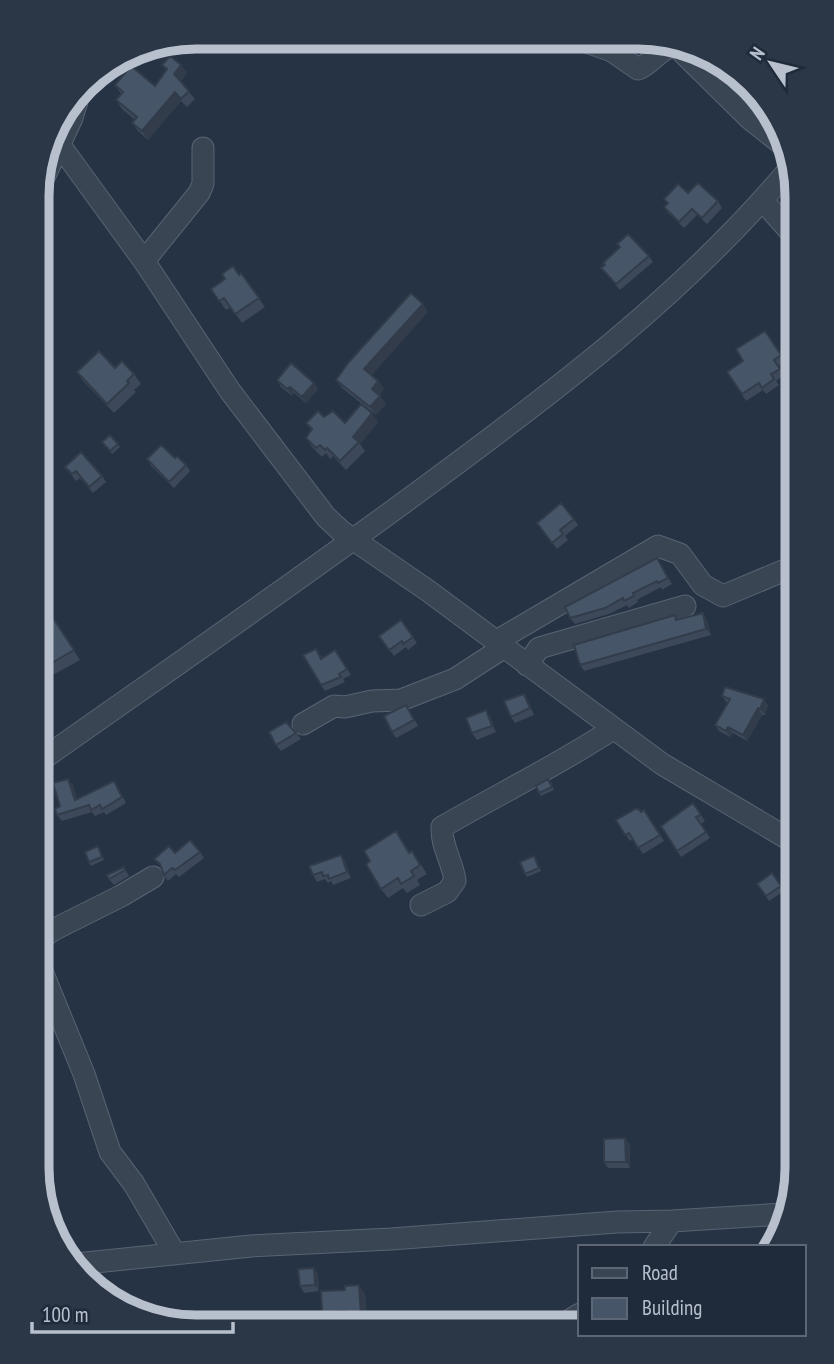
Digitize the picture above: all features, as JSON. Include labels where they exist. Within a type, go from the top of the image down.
[{"type":"street","points":[[606,49],[638,69],[662,51]]},
{"type":"street","points":[[688,58],[750,119],[772,136]]},
{"type":"street","points":[[59,142],[144,261],[230,391],[326,517],[341,531],[662,764],[785,838]]},
{"type":"street","points":[[144,261],[198,193],[202,184],[203,148]]},
{"type":"street","points":[[49,755],[355,539],[590,362],[688,275],[763,201],[783,176]]},
{"type":"street","points":[[763,201],[785,226]]},
{"type":"street","points":[[303,724],[334,706],[401,700],[455,678],[499,645],[658,547],[680,554],[703,585],[723,596],[785,570]]},
{"type":"street","points":[[527,665],[539,648],[685,606]]},
{"type":"street","points":[[421,905],[447,892],[455,881],[453,865],[441,841],[442,827],[613,729]]},
{"type":"street","points":[[49,933],[152,877]]},
{"type":"street","points":[[49,988],[84,1074],[110,1152],[134,1184],[175,1254]]},
{"type":"street","points":[[84,1263],[251,1246],[391,1240],[617,1222],[777,1214]]},
{"type":"street","points":[[655,1245],[672,1221]]},
{"type":"building","points":[[170,56],[181,65],[174,74],[189,91],[181,99],[175,92],[142,131],[132,123],[137,117],[116,100],[123,92],[115,85],[131,66],[155,86],[167,69],[162,65]]},
{"type":"building","points":[[698,183],[718,201],[702,218],[692,209],[679,222],[664,207],[668,203],[664,199],[678,184],[688,193]]},
{"type":"building","points":[[628,234],[649,256],[616,284],[601,268],[620,247],[617,244]]},
{"type":"building","points":[[233,266],[259,298],[235,314],[224,298],[219,301],[211,289],[225,279],[222,274]]},
{"type":"building","points":[[411,293],[423,304],[364,369],[378,381],[372,389],[380,396],[370,407],[336,380]]},
{"type":"building","points":[[765,331],[781,355],[774,360],[780,369],[771,374],[774,379],[762,388],[759,383],[742,394],[727,372],[743,361],[736,349]]},
{"type":"building","points":[[99,351],[115,368],[122,361],[134,374],[127,381],[129,383],[107,404],[77,372]]},
{"type":"building","points":[[291,363],[314,383],[302,397],[277,380]]},
{"type":"building","points":[[361,404],[372,413],[353,437],[359,442],[340,461],[327,448],[325,450],[320,445],[316,448],[306,438],[312,429],[306,423],[318,411],[324,417],[333,411],[345,423]]},
{"type":"building","points":[[110,435],[118,444],[110,451],[102,442]]},
{"type":"building","points":[[161,445],[186,465],[169,482],[147,459]]},
{"type":"building","points":[[81,452],[102,476],[89,487],[76,471],[72,474],[65,467]]},
{"type":"building","points":[[561,503],[574,519],[560,530],[563,534],[552,543],[537,523]]},
{"type":"building","points":[[657,558],[668,578],[633,593],[634,596],[624,601],[623,598],[605,608],[570,618],[565,607]]},
{"type":"building","points":[[703,613],[706,629],[580,665],[574,645],[675,615],[676,620]]},
{"type":"building","points":[[51,615],[74,650],[49,665]]},
{"type":"building","points":[[401,620],[413,637],[389,650],[379,636]]},
{"type":"building","points":[[316,649],[321,659],[335,650],[347,669],[339,674],[341,677],[321,685],[303,655]]},
{"type":"building","points":[[725,687],[764,699],[743,735],[728,727],[726,731],[715,725],[730,699],[722,696]]},
{"type":"building","points":[[524,694],[530,708],[511,717],[504,701]]},
{"type":"building","points":[[406,705],[414,720],[392,732],[384,716]]},
{"type":"building","points":[[486,710],[492,726],[472,733],[466,718]]},
{"type":"building","points":[[286,722],[296,733],[276,745],[269,732]]},
{"type":"building","points":[[68,779],[75,800],[114,781],[122,797],[102,809],[100,805],[91,810],[89,805],[57,815],[55,809],[60,806],[53,783]]},
{"type":"building","points":[[548,779],[552,787],[539,793],[536,786]]},
{"type":"building","points":[[693,803],[701,815],[696,817],[706,832],[677,851],[661,826]]},
{"type":"building","points":[[637,808],[641,812],[644,810],[660,835],[638,848],[629,833],[625,835],[616,820]]},
{"type":"building","points":[[396,831],[420,865],[411,871],[414,876],[401,884],[398,878],[381,889],[366,864],[370,861],[364,851]]},
{"type":"building","points":[[190,840],[200,852],[164,875],[160,864],[154,859],[169,846],[175,853]]},
{"type":"building","points":[[98,846],[102,857],[89,862],[85,852]]},
{"type":"building","points":[[341,855],[347,872],[329,879],[328,875],[323,876],[322,872],[313,875],[309,866]]},
{"type":"building","points":[[534,856],[539,868],[525,874],[520,862]]},
{"type":"building","points":[[124,867],[125,870],[109,879],[107,875]]},
{"type":"building","points":[[772,873],[781,886],[766,896],[757,884]]},
{"type":"building","points":[[625,1138],[626,1162],[604,1162],[604,1139]]},
{"type":"building","points":[[314,1268],[315,1285],[300,1286],[298,1269]]},
{"type":"building","points":[[359,1285],[361,1315],[346,1315],[346,1311],[322,1312],[321,1291],[345,1290],[345,1286]]}]
